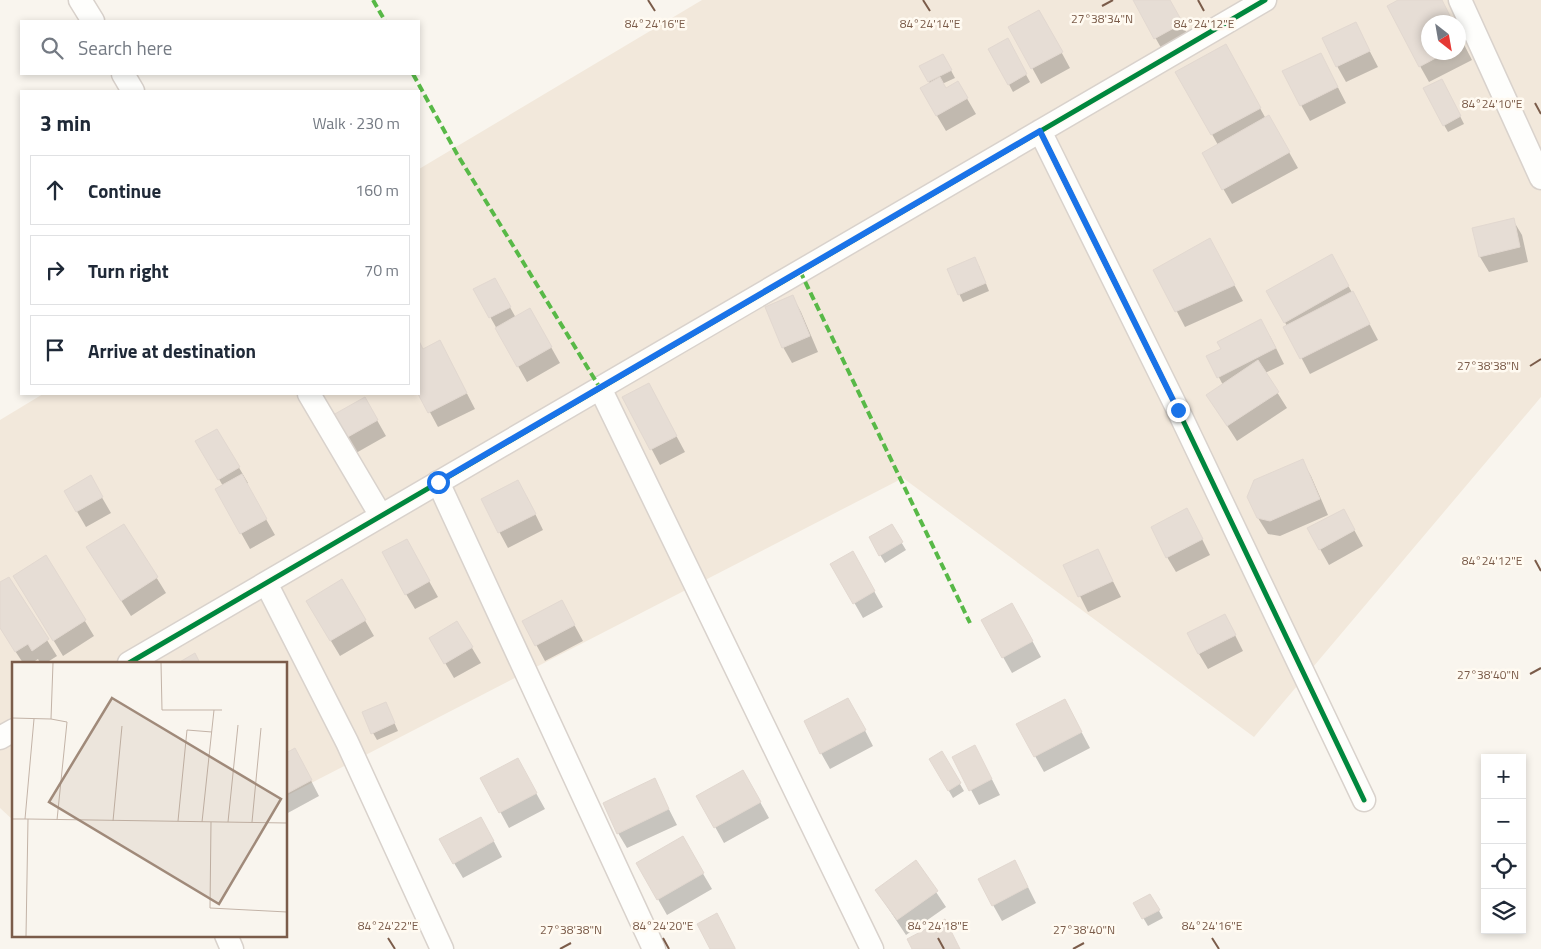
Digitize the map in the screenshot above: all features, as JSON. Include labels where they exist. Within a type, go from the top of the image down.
[{"type":"street","points":[[80,0],[92,20]]},
{"type":"street","points":[[131,662],[1264,0]]},
{"type":"street","points":[[1460,0],[1541,178]]},
{"type":"street","points":[[124,75],[132,90]]},
{"type":"street","points":[[1040,131],[1182,419],[1364,800]]},
{"type":"street","points":[[600,388],[872,949]]},
{"type":"street","points":[[311,395],[381,516]]},
{"type":"street","points":[[438,482],[654,949]]},
{"type":"street","points":[[266,583],[347,742],[442,949]]},
{"type":"street","points":[[0,738],[12,731]]},
{"type":"street","points":[[226,936],[232,949]]},
{"type":"shaded area","points":[[702,0],[1541,0],[1541,397],[1254,737],[903,478],[288,795],[288,662],[12,662],[12,819],[0,808],[0,420],[41,395],[420,395],[420,168]]},
{"type":"building","points":[[1133,0],[1170,0],[1183,23],[1154,39]]},
{"type":"building","points":[[1398,0],[1442,0],[1450,15],[1421,15],[1421,60],[1432,60],[1419,67],[1387,6]]},
{"type":"building","points":[[1039,10],[1063,52],[1031,69],[1008,27]]},
{"type":"building","points":[[1356,22],[1370,51],[1336,67],[1322,38]]},
{"type":"building","points":[[1008,38],[1027,74],[1008,85],[988,49]]},
{"type":"building","points":[[1226,44],[1261,108],[1211,135],[1175,72]]},
{"type":"building","points":[[1321,53],[1338,87],[1300,106],[1282,71]]},
{"type":"building","points":[[943,54],[952,70],[928,82],[919,66]]},
{"type":"building","points":[[940,77],[946,88],[958,81],[968,98],[936,116],[920,88]]},
{"type":"building","points":[[1442,79],[1461,116],[1443,126],[1423,88]]},
{"type":"building","points":[[1269,115],[1290,152],[1222,190],[1202,153]]},
{"type":"building","points":[[1514,218],[1520,247],[1479,257],[1472,228]]},
{"type":"building","points":[[1210,238],[1235,285],[1175,312],[1153,270]]},
{"type":"building","points":[[1332,254],[1349,286],[1284,323],[1266,291]]},
{"type":"building","points":[[975,257],[986,283],[958,295],[947,269]]},
{"type":"building","points":[[495,278],[511,307],[489,318],[473,289]]},
{"type":"building","points":[[1353,291],[1370,324],[1300,359],[1283,327]]},
{"type":"building","points":[[793,295],[810,336],[782,348],[765,307]]},
{"type":"building","points":[[530,308],[552,347],[517,367],[495,328]]},
{"type":"building","points":[[1261,319],[1276,348],[1217,378],[1206,356],[1221,349],[1217,342]]},
{"type":"building","points":[[440,340],[467,393],[428,413],[419,395],[420,343],[423,349]]},
{"type":"building","points":[[1258,360],[1279,392],[1227,426],[1206,395]]},
{"type":"building","points":[[649,383],[677,436],[650,450],[622,397]]},
{"type":"building","points":[[365,397],[378,420],[346,438],[333,415]]},
{"type":"building","points":[[217,429],[240,467],[218,480],[195,441]]},
{"type":"building","points":[[1303,459],[1320,499],[1270,521],[1257,518],[1247,497],[1254,480]]},
{"type":"building","points":[[242,474],[267,519],[240,534],[215,489]]},
{"type":"building","points":[[91,475],[103,497],[76,512],[64,491]]},
{"type":"building","points":[[518,480],[536,514],[498,533],[481,499]]},
{"type":"building","points":[[1187,508],[1203,539],[1166,558],[1151,527]]},
{"type":"building","points":[[1344,509],[1355,530],[1319,550],[1307,528]]},
{"type":"building","points":[[124,524],[158,577],[121,601],[86,547]]},
{"type":"building","points":[[892,524],[903,542],[879,556],[869,537]]},
{"type":"building","points":[[407,539],[430,581],[405,595],[382,552]]},
{"type":"building","points":[[1098,549],[1113,581],[1078,597],[1063,565]]},
{"type":"building","points":[[853,551],[875,591],[853,604],[830,564]]},
{"type":"building","points":[[46,555],[86,620],[53,641],[13,576]]},
{"type":"building","points":[[9,577],[49,639],[32,651],[28,644],[15,652],[0,628],[0,582]]},
{"type":"building","points":[[342,579],[366,620],[330,641],[306,601]]},
{"type":"building","points":[[562,600],[575,625],[535,646],[522,621]]},
{"type":"building","points":[[1012,603],[1033,641],[1002,658],[981,620]]},
{"type":"building","points":[[1225,614],[1236,635],[1198,654],[1187,633]]},
{"type":"building","points":[[457,621],[473,647],[444,664],[429,638]]},
{"type":"building","points":[[195,653],[200,662],[180,662]]},
{"type":"building","points":[[848,698],[866,730],[820,754],[804,721]]},
{"type":"building","points":[[1065,699],[1082,732],[1034,757],[1016,724]]},
{"type":"building","points":[[386,702],[395,723],[371,734],[362,712]]},
{"type":"building","points":[[975,745],[992,779],[969,791],[952,757]]},
{"type":"building","points":[[295,748],[312,780],[288,793],[288,752]]},
{"type":"building","points":[[942,751],[961,783],[948,791],[929,759]]},
{"type":"building","points":[[518,758],[537,793],[499,813],[480,778]]},
{"type":"building","points":[[743,770],[761,802],[714,828],[696,796]]},
{"type":"building","points":[[655,778],[669,809],[617,834],[603,803]]},
{"type":"building","points":[[481,817],[494,841],[453,864],[439,839]]},
{"type":"building","points":[[683,836],[704,873],[657,900],[636,863]]},
{"type":"building","points":[[916,860],[938,891],[897,920],[875,890]]},
{"type":"building","points":[[1015,860],[1028,887],[992,906],[978,879]]},
{"type":"building","points":[[1150,894],[1160,910],[1142,919],[1133,903]]},
{"type":"building","points":[[717,913],[735,949],[710,949],[697,924]]},
{"type":"building","points":[[945,919],[960,949],[912,949],[907,939]]},
{"type":"marked path","points":[[373,0],[384,20]]},
{"type":"marked path","points":[[414,75],[457,154],[600,388]]},
{"type":"marked path","points":[[800,271],[970,623]]},
{"type":"cycle path","points":[[131,662],[1265,0]]},
{"type":"cycle path","points":[[1040,131],[1178,410],[1364,800]]},
{"type":"route","points":[[438,482],[1040,131],[1178,410]]}]
